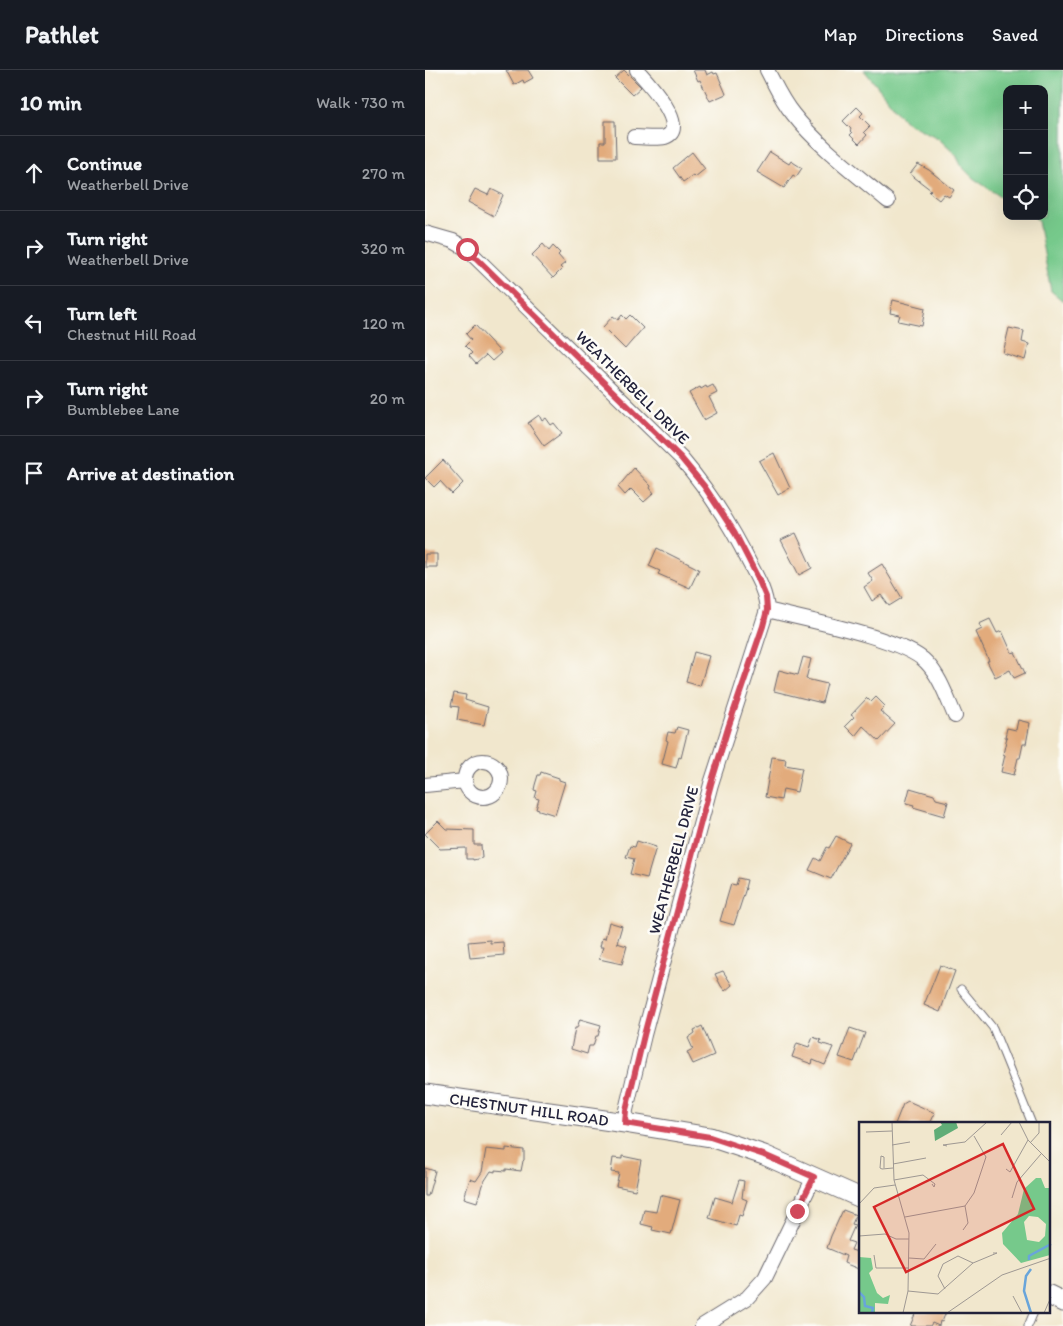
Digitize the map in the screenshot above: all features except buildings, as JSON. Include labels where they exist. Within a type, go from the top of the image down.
[{"type":"main road","name":"CHESTNUT HILL ROAD","points":[[425,1094],[710,1137],[764,1155],[859,1197]]},
{"type":"main road","points":[[1051,1296],[1063,1302]]},
{"type":"street","points":[[634,137],[665,137],[671,133],[673,127],[672,118],[666,106],[637,70]]},
{"type":"street","points":[[767,70],[793,115],[814,137],[888,201]]},
{"type":"street","name":"WEATHERBELL DRIVE","points":[[425,233],[453,241],[467,249],[681,458],[704,486],[735,533],[766,597],[767,610],[711,784],[644,1035],[626,1110],[625,1123]]},
{"type":"street","points":[[767,610],[869,636],[913,652],[926,662],[935,674],[955,716]]},
{"type":"street","points":[[425,786],[465,781]]},
{"type":"street","points":[[702,1326],[747,1298],[765,1278],[814,1177]]},
{"type":"lane","points":[[961,989],[993,1028],[1031,1122]]},
{"type":"lane","points":[[1027,1326],[1033,1314]]},
{"type":"green space","points":[[864,70],[1063,70],[1063,301],[1051,291],[1037,220],[1048,220],[1048,85],[1003,85],[1003,198],[973,178],[962,167],[956,155],[938,138],[906,122]]},
{"type":"route","points":[[467,249],[681,458],[704,486],[735,533],[766,597],[767,610],[763,626],[711,784],[644,1035],[626,1110],[625,1123],[710,1137],[751,1150],[814,1177],[797,1211]]}]
